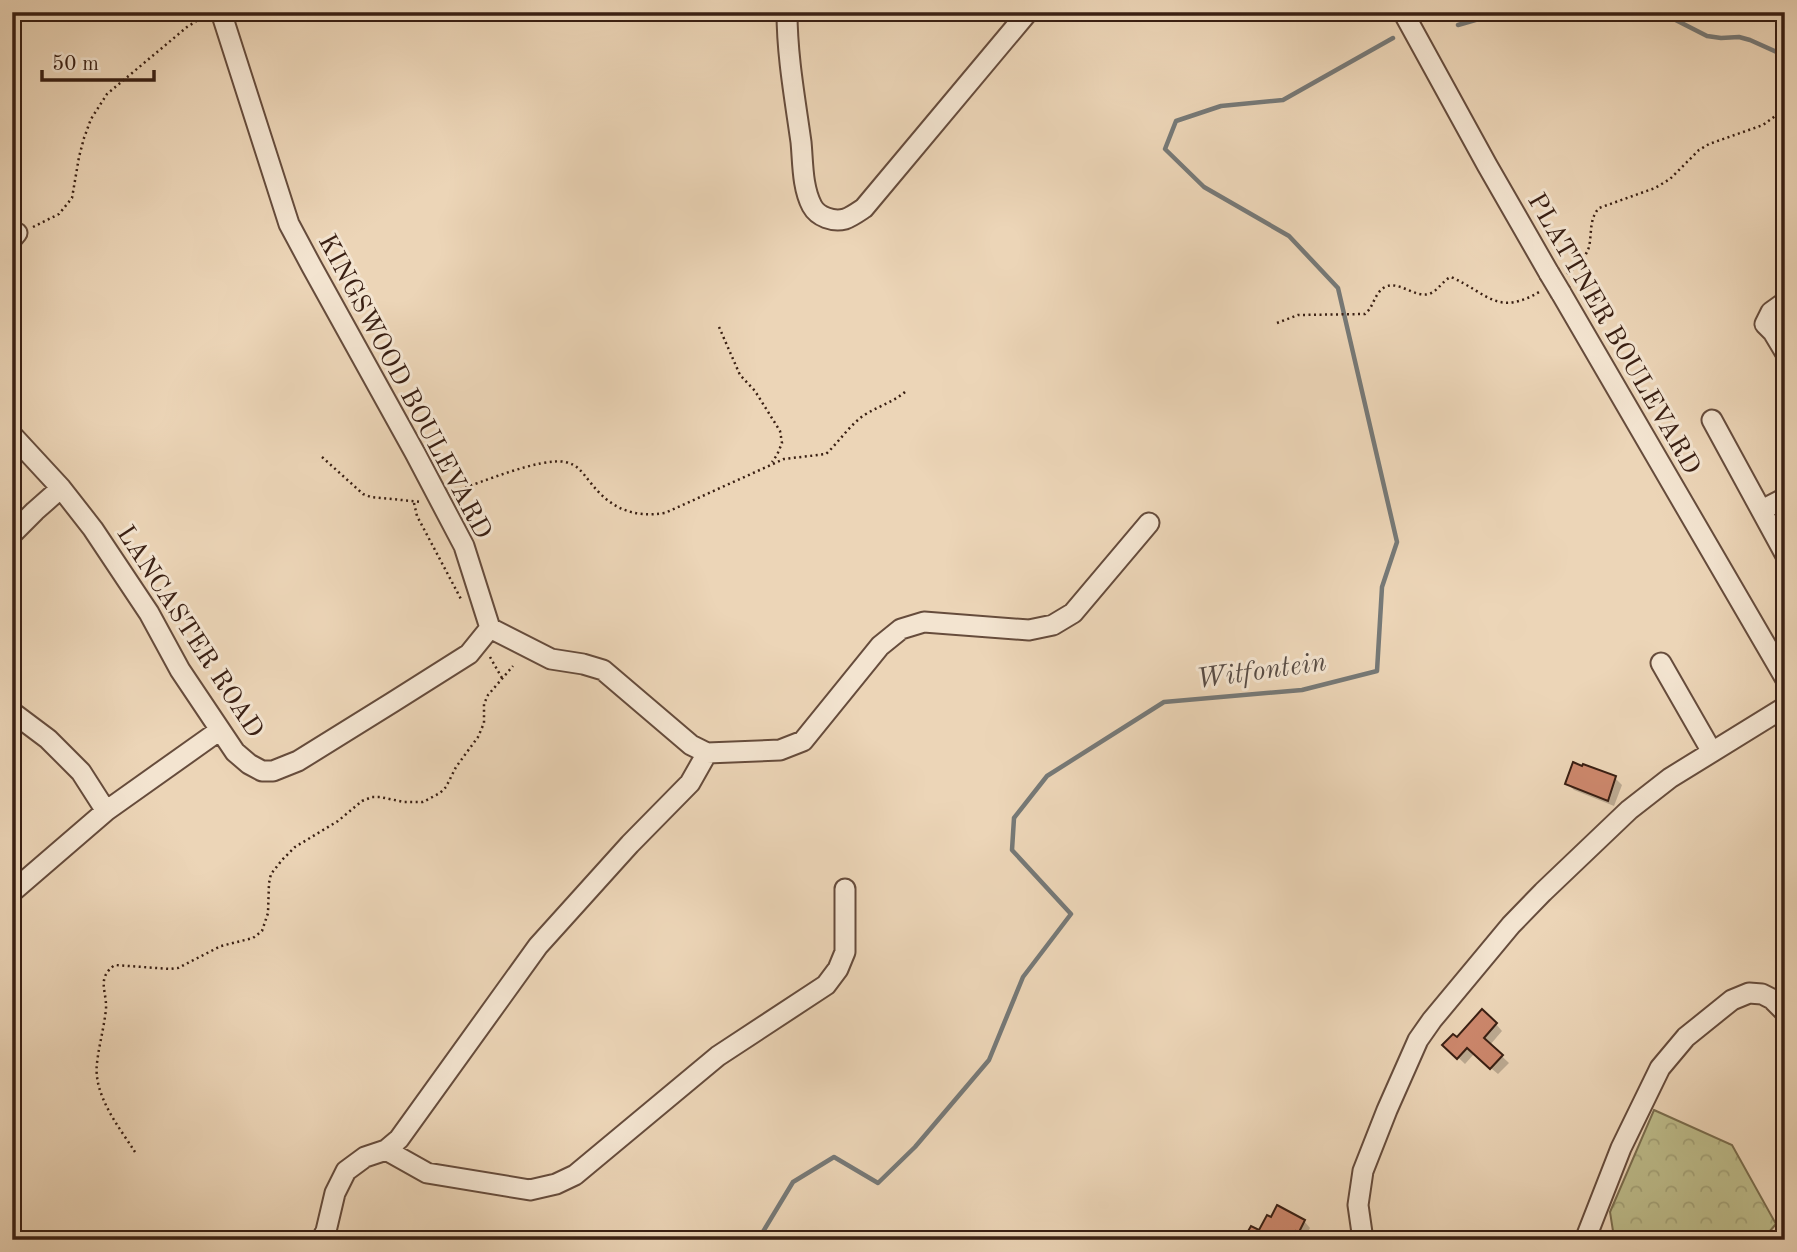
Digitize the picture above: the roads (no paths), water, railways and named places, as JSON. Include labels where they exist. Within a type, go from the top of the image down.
[{"type":"street","name":"KINGSWOOD BOULEVARD","points":[[221,12],[289,224],[464,546],[485,634]]},
{"type":"street","points":[[787,12],[790,66],[805,184],[811,205],[816,211],[822,216],[838,219],[845,219],[864,208],[1028,12]]},
{"type":"street","name":"PLATTNER BOULEVARD","points":[[1403,12],[1554,283],[1785,678]]},
{"type":"street","points":[[1785,302],[1771,312],[1765,324],[1785,352]]},
{"type":"street","points":[[1712,420],[1785,554]]},
{"type":"street","name":"LANCASTER ROAD","points":[[12,435],[61,488],[93,529],[149,613],[180,670],[235,752],[262,771],[285,768],[298,761],[469,654],[485,634]]},
{"type":"street","points":[[12,534],[61,488]]},
{"type":"street","points":[[1762,510],[1785,498]]},
{"type":"street","points":[[485,634],[551,659],[603,670],[691,746],[707,753],[780,750],[803,741],[880,646],[901,629],[924,622],[1029,630],[1053,625],[1073,612],[1149,523]]},
{"type":"street","points":[[1661,663],[1712,752]]},
{"type":"street","points":[[1363,1240],[1358,1205],[1363,1171],[1418,1040],[1432,1020],[1511,925],[1629,810],[1670,778],[1785,707]]},
{"type":"street","points":[[12,712],[48,739],[81,772],[106,811]]},
{"type":"street","points":[[12,892],[106,811],[220,730]]},
{"type":"street","points":[[321,1240],[326,1231],[335,1193],[346,1171],[365,1157],[386,1150],[399,1139],[538,946],[630,844],[690,783],[707,753]]},
{"type":"street","points":[[386,1150],[427,1173],[530,1189],[556,1184],[575,1175],[718,1056],[826,985],[838,970],[845,952],[845,889]]},
{"type":"street","points":[[1593,1236],[1621,1148],[1660,1068],[1686,1037],[1732,1000],[1749,993],[1762,994],[1772,999],[1785,1012]]},
{"type":"waterway","name":"Witfontein","points":[[1458,25],[1503,12]]},
{"type":"waterway","name":"Witfontein","points":[[1660,12],[1707,36],[1739,37],[1785,54]]},
{"type":"waterway","name":"Witfontein","points":[[758,1240],[793,1182],[834,1157],[878,1183],[915,1147],[989,1060],[1023,977],[1071,914],[1012,850],[1014,818],[1047,776],[1164,702],[1302,690],[1377,671],[1382,587],[1397,542],[1338,288],[1289,236],[1204,187],[1165,149],[1176,121],[1221,106],[1283,100],[1393,38]]}]
